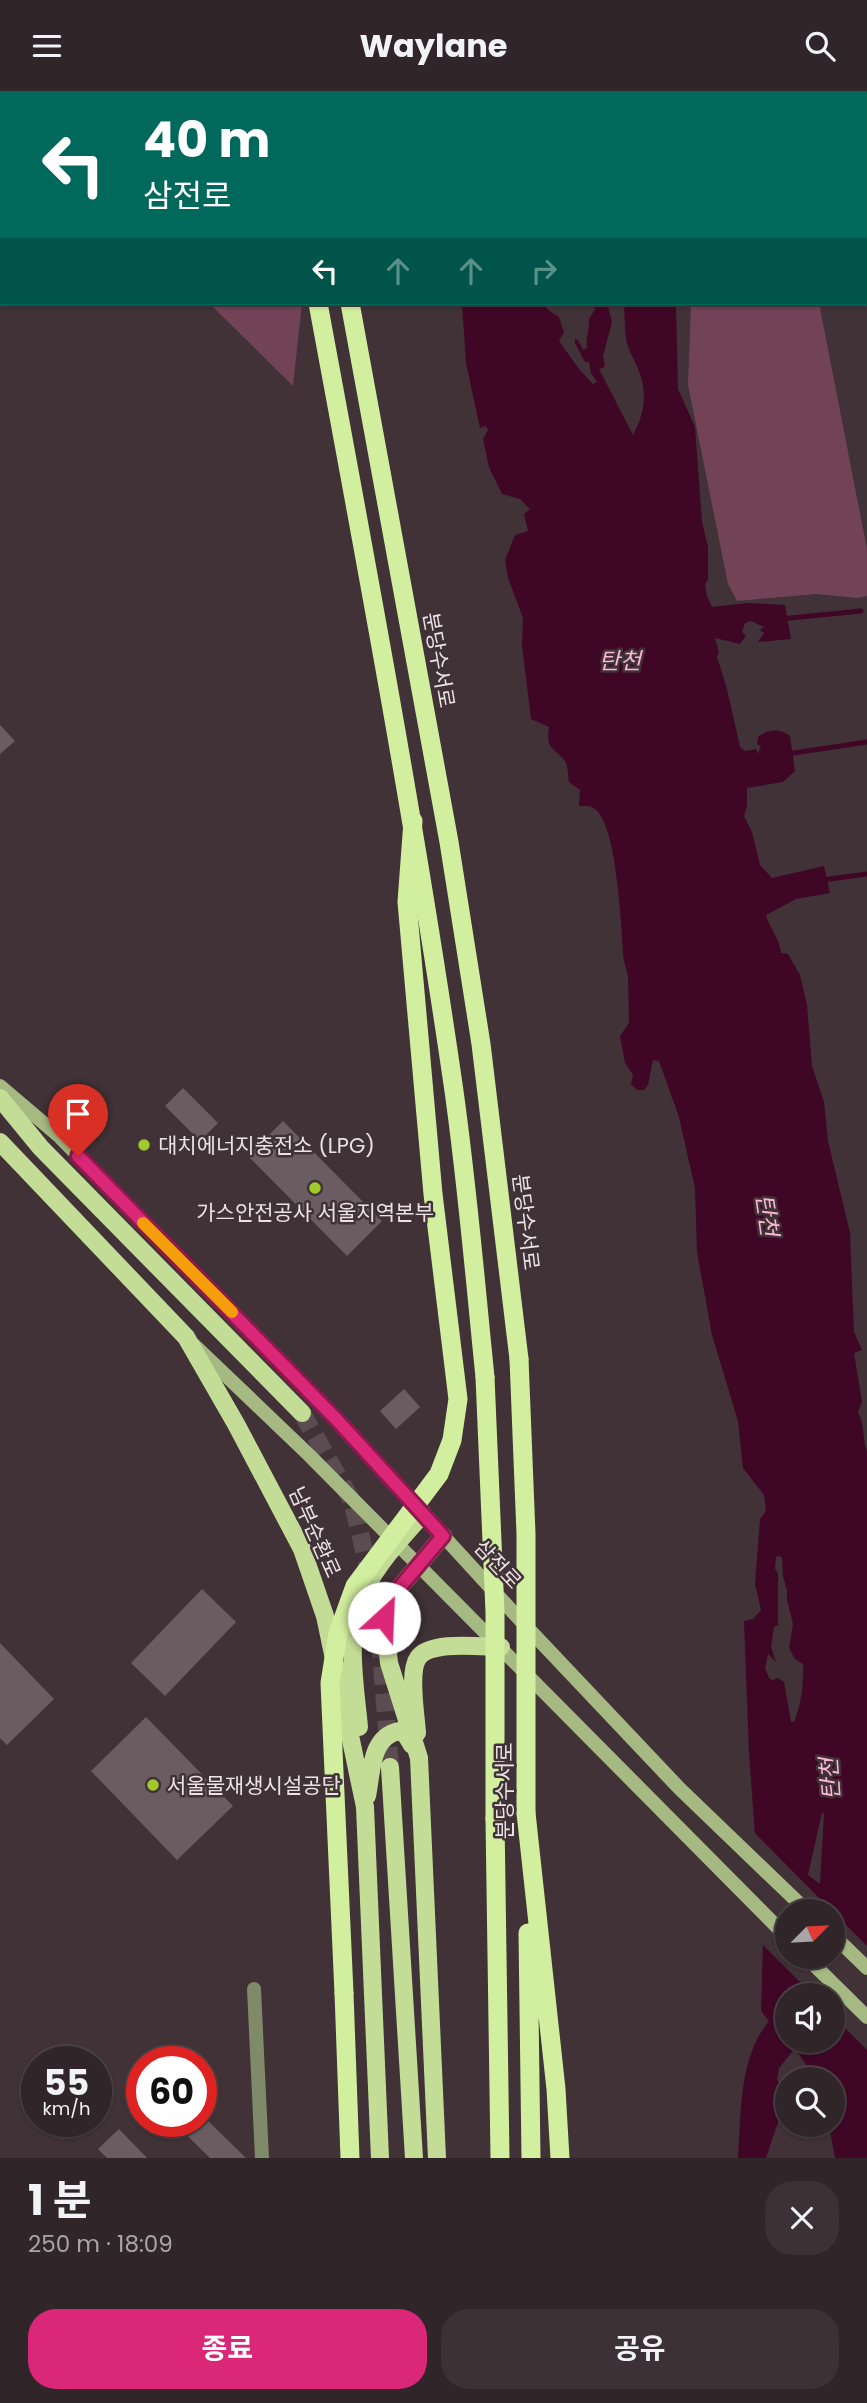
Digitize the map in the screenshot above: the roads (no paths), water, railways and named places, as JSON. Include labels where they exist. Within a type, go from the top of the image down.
[{"type":"highway","name":"분당수서로","points":[[318,305],[413,821],[463,1157],[485,1377],[495,1612],[500,2158]]},
{"type":"highway","name":"분당수서로","points":[[350,305],[449,842],[481,1044],[519,1359],[526,1534],[526,1813],[531,2158]]},
{"type":"highway","points":[[350,2158],[330,1683],[338,1633],[355,1586],[439,1474],[452,1440],[458,1399],[433,1194],[407,902],[413,821]]},
{"type":"highway","points":[[526,1813],[556,2089],[560,2158]]},
{"type":"main road","name":"삼전로","points":[[0,1086],[69,1147],[337,1420],[680,1789],[795,1899]]},
{"type":"main road","points":[[0,1098],[41,1148],[302,1413]]},
{"type":"main road","name":"남부순환로","points":[[0,1142],[186,1337],[236,1424],[302,1549],[325,1616],[365,1808],[380,2158]]},
{"type":"main road","points":[[186,1337],[397,1543],[775,1925]]},
{"type":"main road","points":[[365,1808],[353,1645],[355,1624],[364,1591],[397,1543],[423,1514]]},
{"type":"main road","points":[[419,1758],[388,1663],[384,1618],[389,1600],[443,1536]]},
{"type":"main road","points":[[437,2158],[413,1671],[417,1658],[424,1652],[445,1646],[504,1650]]},
{"type":"main road","points":[[365,1808],[374,1756],[384,1737],[399,1731],[406,1735],[419,1758]]},
{"type":"main road","points":[[390,1767],[414,2158]]},
{"type":"main road","points":[[845,1947],[867,1968]]},
{"type":"main road","points":[[819,1969],[867,2017]]},
{"type":"street","points":[[254,1989],[262,2158]]},
{"type":"water","name":"탄천","points":[[462,305],[545,305],[559,317],[564,332],[559,341],[593,384],[597,382],[591,373],[589,362],[585,362],[575,339],[583,350],[587,348],[589,319],[596,308],[593,305],[608,305],[612,322],[603,356],[605,367],[599,369],[633,435],[642,414],[644,392],[641,377],[628,347],[624,305],[676,305],[678,389],[695,427],[702,522],[708,547],[708,580],[705,584],[707,596],[712,607],[748,603],[785,605],[791,639],[758,642],[764,633],[760,630],[764,627],[751,621],[745,623],[742,632],[746,636],[740,644],[715,638],[719,652],[717,657],[740,747],[745,751],[756,749],[758,754],[761,746],[757,744],[758,737],[762,734],[778,731],[790,736],[795,771],[783,782],[747,788],[744,816],[752,832],[760,865],[772,878],[824,866],[830,893],[796,899],[766,915],[781,953],[788,954],[800,975],[807,1005],[812,1066],[824,1102],[828,1141],[850,1233],[854,1332],[862,1350],[854,1353],[862,1402],[858,1412],[867,1452],[867,2158],[835,2158],[831,2137],[845,2137],[845,2067],[807,2067],[798,2053],[845,2053],[845,1983],[775,1983],[775,2053],[791,2053],[780,2067],[775,2067],[775,2131],[766,2158],[738,2158],[741,2104],[747,2068],[759,2035],[769,2021],[761,2011],[763,1944],[749,1753],[744,1621],[753,1619],[761,1610],[755,1584],[760,1519],[766,1511],[764,1495],[743,1468],[738,1421],[712,1335],[697,1252],[695,1188],[679,1117],[659,1061],[653,1060],[648,1085],[644,1090],[637,1090],[631,1084],[633,1075],[625,1063],[620,1036],[629,1023],[628,976],[609,836],[603,819],[595,809],[579,806],[580,790],[569,782],[566,763],[550,746],[549,727],[531,719],[522,645],[523,618],[508,578],[505,560],[515,535],[528,531],[524,514],[530,509],[520,499],[502,494],[489,467],[483,439],[488,430],[486,426],[480,428],[466,363]],"holes":[[[776,1557],[782,1557],[793,1624],[789,1648],[795,1659],[803,1664],[802,1694],[794,1722],[791,1722],[784,1682],[778,1678],[769,1678],[765,1668],[768,1654],[776,1662],[771,1647],[774,1627],[778,1625],[778,1573],[775,1569]],[[822,1812],[820,1884],[808,1875]]]},
{"type":"waterway","points":[[780,619],[861,611]]},
{"type":"waterway","points":[[787,754],[867,742]]},
{"type":"waterway","points":[[822,880],[867,874]]},
{"type":"tunnel","points":[[302,1413],[352,1501],[377,1603],[390,1767]]},
{"type":"place","name":"대치에너지충전소 (LPG)","points":[[144,1145]]},
{"type":"place","name":"가스안전공사 서울지역본부","points":[[315,1188]]},
{"type":"place","name":"서울물재생시설공단","points":[[153,1785]]}]
